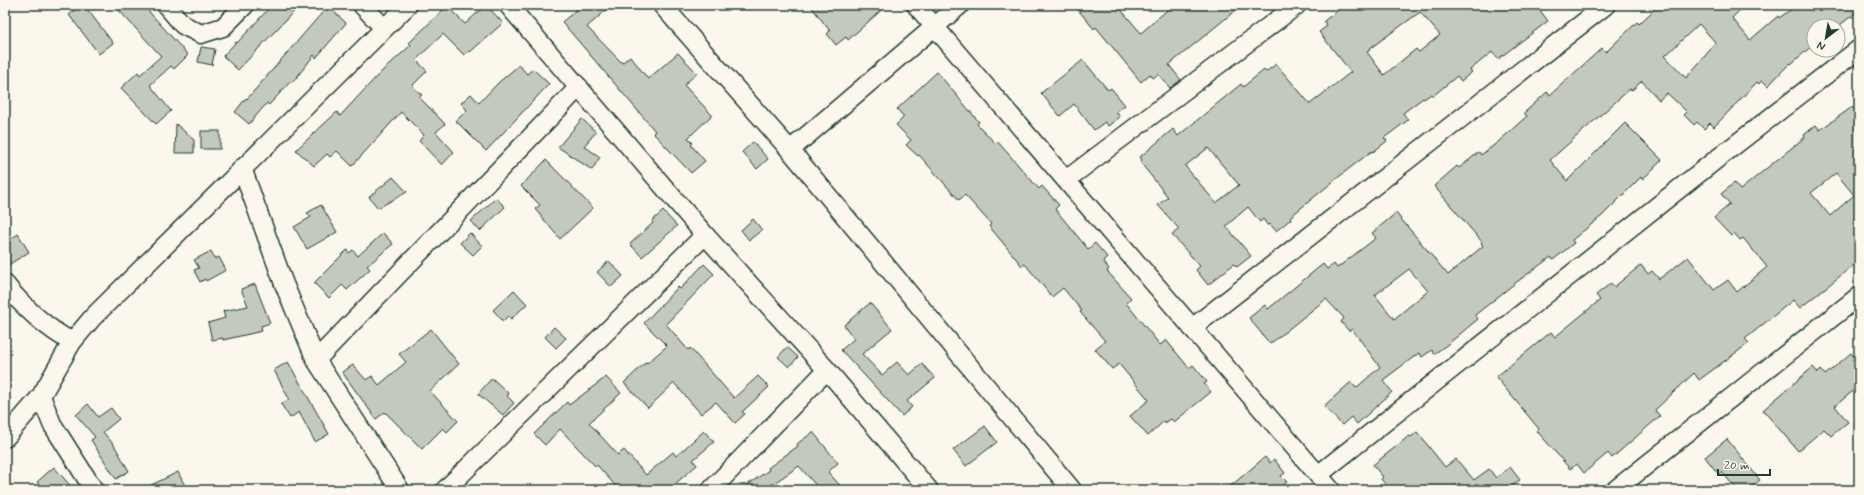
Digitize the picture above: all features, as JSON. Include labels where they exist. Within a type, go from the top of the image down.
[{"type":"street","points":[[166,5],[183,25],[202,34],[223,27],[245,5]]},
{"type":"street","points":[[362,5],[384,28]]},
{"type":"street","points":[[5,436],[40,396],[72,342],[93,317],[408,5]]},
{"type":"street","points":[[508,5],[705,235],[827,370],[929,490]]},
{"type":"street","points":[[662,5],[790,150],[1072,490]]},
{"type":"street","points":[[916,5],[1331,490]]},
{"type":"street","points":[[790,150],[960,5]]},
{"type":"street","points":[[1066,180],[1297,5]]},
{"type":"street","points":[[1192,328],[1606,5]]},
{"type":"street","points":[[1318,475],[1713,162],[1859,49]]},
{"type":"street","points":[[316,360],[579,87]]},
{"type":"street","points":[[242,168],[284,284],[316,360],[400,490]]},
{"type":"street","points":[[445,490],[705,235]]},
{"type":"street","points":[[5,284],[34,316],[55,333],[72,342]]},
{"type":"street","points":[[1615,490],[1859,296]]},
{"type":"street","points":[[711,490],[827,370]]},
{"type":"street","points":[[40,396],[52,424],[94,490]]},
{"type":"building","points":[[81,5],[84,5],[113,43],[99,54],[69,15]]},
{"type":"building","points":[[114,5],[143,5],[188,55],[174,69],[171,66],[150,85],[171,111],[156,124],[121,88],[138,72],[140,75],[161,56]]},
{"type":"building","points":[[272,5],[300,5],[238,70],[223,56]]},
{"type":"building","points":[[486,5],[503,23],[470,52],[469,51],[464,55],[443,34],[416,60],[427,71],[412,86],[422,95],[419,97],[445,124],[436,132],[454,152],[442,165],[419,141],[424,135],[401,112],[352,166],[337,151],[330,157],[327,154],[314,166],[296,150],[337,112],[340,116],[379,74],[411,45],[409,43],[447,6],[465,24]]},
{"type":"building","points":[[582,5],[612,5],[587,27],[622,63],[630,56],[648,79],[678,53],[697,73],[684,85],[712,115],[688,138],[693,143],[691,145],[705,161],[691,173],[653,133],[655,131],[562,22]]},
{"type":"building","points":[[810,5],[887,5],[848,40],[846,37],[836,45],[827,34],[830,31]]},
{"type":"building","points":[[1074,5],[1117,5],[1141,33],[1173,5],[1242,5],[1169,65],[1181,80],[1170,88],[1158,74],[1153,78],[1150,74],[1141,82],[1096,27],[1094,29]]},
{"type":"building","points":[[1345,5],[1536,5],[1548,21],[1498,59],[1492,52],[1470,70],[1472,72],[1461,81],[1457,76],[1433,96],[1431,94],[1424,99],[1423,98],[1403,113],[1408,120],[1384,138],[1387,141],[1346,171],[1290,217],[1291,219],[1276,231],[1270,224],[1268,226],[1263,219],[1260,222],[1248,207],[1226,226],[1251,256],[1237,267],[1234,264],[1208,285],[1196,270],[1200,266],[1172,235],[1179,229],[1158,205],[1168,197],[1140,162],[1142,160],[1140,157],[1173,129],[1178,136],[1241,84],[1243,87],[1264,70],[1266,72],[1276,64],[1310,104],[1351,72],[1319,32],[1327,26],[1324,21]],"holes":[[[1420,12],[1440,35],[1419,52],[1416,49],[1384,75],[1367,52]],[[1208,148],[1239,185],[1216,203],[1185,166]]]},
{"type":"building","points":[[1659,5],[1745,5],[1732,18],[1750,40],[1778,16],[1779,18],[1797,5],[1859,5],[1859,10],[1846,20],[1846,18],[1806,18],[1806,51],[1791,64],[1790,63],[1768,86],[1762,80],[1759,84],[1757,82],[1714,127],[1710,123],[1704,129],[1697,122],[1694,125],[1684,115],[1687,112],[1667,93],[1659,100],[1642,81],[1632,90],[1630,89],[1550,160],[1567,181],[1625,123],[1662,160],[1643,179],[1641,177],[1602,216],[1572,240],[1574,243],[1553,260],[1551,257],[1475,315],[1478,319],[1448,344],[1434,354],[1432,350],[1422,357],[1419,353],[1383,380],[1392,392],[1357,424],[1351,417],[1342,425],[1324,406],[1351,382],[1356,388],[1380,367],[1352,329],[1349,331],[1341,322],[1344,318],[1326,299],[1270,344],[1249,318],[1265,305],[1268,309],[1323,264],[1327,269],[1334,264],[1337,268],[1376,238],[1372,233],[1396,213],[1448,275],[1483,246],[1481,243],[1482,242],[1434,186],[1457,166],[1459,168],[1479,152],[1481,155],[1498,142],[1527,116],[1524,113],[1547,92],[1550,95],[1602,48],[1606,52],[1637,22],[1639,24]],"holes":[[[1699,24],[1716,43],[1686,78],[1665,56]],[[1409,269],[1428,291],[1394,319],[1375,295]]]},
{"type":"building","points":[[328,6],[346,23],[316,58],[314,55],[293,82],[291,81],[269,105],[267,103],[249,124],[235,112]]},
{"type":"building","points":[[201,47],[215,49],[212,65],[198,62]]},
{"type":"building","points":[[1083,60],[1108,90],[1111,88],[1125,105],[1116,112],[1120,117],[1108,126],[1105,122],[1094,130],[1074,104],[1060,116],[1041,93]]},
{"type":"building","points":[[519,65],[527,74],[533,69],[549,84],[486,151],[456,121],[467,110],[461,103],[471,94],[479,103],[498,83]]},
{"type":"building","points":[[937,72],[979,122],[977,124],[995,143],[997,141],[1039,189],[1042,186],[1059,205],[1055,209],[1088,249],[1095,243],[1107,257],[1103,261],[1109,269],[1107,271],[1131,298],[1126,303],[1160,345],[1166,340],[1189,368],[1193,365],[1207,382],[1204,384],[1211,392],[1174,422],[1171,419],[1165,423],[1164,421],[1148,436],[1130,416],[1149,400],[1119,364],[1112,369],[1095,349],[1105,341],[1080,312],[1082,311],[1063,288],[1052,297],[1025,264],[1022,266],[989,226],[991,224],[965,195],[959,200],[919,155],[918,156],[906,145],[911,140],[896,125],[904,117],[897,109]]},
{"type":"building","points":[[1852,107],[1859,114],[1859,261],[1800,308],[1793,300],[1745,339],[1749,343],[1699,380],[1694,373],[1655,410],[1660,416],[1612,458],[1608,453],[1584,473],[1577,464],[1570,469],[1537,431],[1539,429],[1496,377],[1551,332],[1555,337],[1600,300],[1596,295],[1611,283],[1614,287],[1641,265],[1648,274],[1652,271],[1659,279],[1688,257],[1714,290],[1728,280],[1737,292],[1767,267],[1743,238],[1740,240],[1734,233],[1731,236],[1714,218],[1730,204],[1721,194],[1734,183],[1740,190],[1805,137],[1804,135],[1816,125],[1820,130]],"holes":[[[1836,173],[1854,195],[1830,216],[1811,193]]]},
{"type":"building","points":[[582,119],[596,132],[584,146],[600,157],[592,170],[558,147]]},
{"type":"building","points":[[176,124],[194,140],[194,153],[175,153]]},
{"type":"building","points":[[201,131],[220,131],[220,149],[201,149]]},
{"type":"building","points":[[753,142],[768,159],[757,169],[742,152]]},
{"type":"building","points":[[546,160],[593,208],[560,239],[535,209],[540,205],[521,186]]},
{"type":"building","points":[[393,177],[407,192],[378,208],[369,197]]},
{"type":"building","points":[[496,198],[505,207],[480,231],[471,221]]},
{"type":"building","points":[[321,205],[337,232],[307,249],[294,227],[311,217],[307,213]]},
{"type":"building","points":[[663,211],[677,226],[642,257],[630,244],[653,223],[652,221]]},
{"type":"building","points":[[753,219],[762,230],[749,240],[741,230]]},
{"type":"building","points":[[383,233],[393,244],[367,266],[370,269],[347,290],[342,285],[329,298],[314,283],[347,250],[349,253],[353,250],[358,256]]},
{"type":"building","points":[[470,233],[482,246],[473,255],[460,243]]},
{"type":"building","points":[[18,234],[29,252],[5,267],[5,243]]},
{"type":"building","points":[[211,251],[215,259],[219,257],[226,270],[206,281],[205,279],[200,282],[194,270],[199,268],[194,260]]},
{"type":"building","points":[[609,261],[623,276],[611,287],[597,272]]},
{"type":"building","points":[[704,264],[714,274],[666,324],[688,350],[690,348],[734,398],[758,376],[769,387],[742,412],[745,414],[735,423],[716,402],[701,414],[674,383],[648,408],[624,383],[646,362],[647,363],[667,346],[644,323],[678,287],[680,289]]},
{"type":"building","points":[[255,284],[270,323],[261,326],[262,331],[223,340],[223,338],[212,340],[208,323],[225,318],[223,311],[248,306],[241,289]]},
{"type":"building","points":[[514,290],[527,304],[511,319],[508,316],[503,321],[493,310]]},
{"type":"building","points":[[870,303],[892,329],[862,354],[882,375],[897,362],[909,375],[922,364],[935,378],[907,401],[912,407],[902,416],[841,350],[854,339],[844,325]]},
{"type":"building","points":[[554,327],[566,338],[556,348],[545,337]]},
{"type":"building","points":[[431,329],[459,364],[430,391],[458,421],[447,432],[443,428],[422,449],[385,412],[376,419],[342,372],[353,365],[366,380],[372,376],[379,385],[406,362],[399,354]]},
{"type":"building","points":[[787,347],[798,357],[789,367],[778,357]]},
{"type":"building","points":[[1851,353],[1859,363],[1859,386],[1835,406],[1848,422],[1831,436],[1824,429],[1798,451],[1763,410],[1813,367],[1818,373],[1821,370],[1825,375]]},
{"type":"building","points":[[288,362],[329,434],[315,442],[299,412],[290,418],[281,404],[289,399],[274,370]]},
{"type":"building","points":[[606,377],[621,393],[589,423],[618,455],[624,450],[646,475],[673,452],[676,456],[704,431],[714,442],[693,460],[697,465],[668,490],[619,490],[597,465],[595,466],[560,429],[545,445],[534,434],[567,402],[569,405]]},
{"type":"building","points":[[492,378],[509,394],[507,396],[514,403],[503,415],[478,394]]},
{"type":"building","points":[[88,404],[98,417],[111,408],[119,419],[103,432],[114,445],[129,471],[116,479],[91,440],[95,437],[76,415]]},
{"type":"building","points":[[985,426],[997,442],[966,466],[953,450]]},
{"type":"building","points":[[813,432],[838,463],[828,472],[844,490],[820,490],[799,466],[764,490],[740,490],[769,470],[768,468],[798,446],[797,444]]},
{"type":"building","points":[[1417,432],[1445,467],[1456,459],[1474,480],[1489,469],[1496,478],[1510,467],[1520,480],[1507,490],[1462,490],[1464,489],[1459,483],[1451,490],[1390,490],[1381,479],[1383,477],[1373,465],[1409,436],[1411,437]]},
{"type":"building","points":[[1727,439],[1760,480],[1748,490],[1737,490],[1722,472],[1719,475],[1705,457]]},
{"type":"building","points":[[1265,457],[1270,463],[1274,459],[1285,473],[1281,476],[1287,482],[1278,490],[1226,490]]},
{"type":"building","points":[[54,467],[74,490],[44,490],[37,482]]},
{"type":"building","points":[[178,472],[187,490],[141,490]]}]
